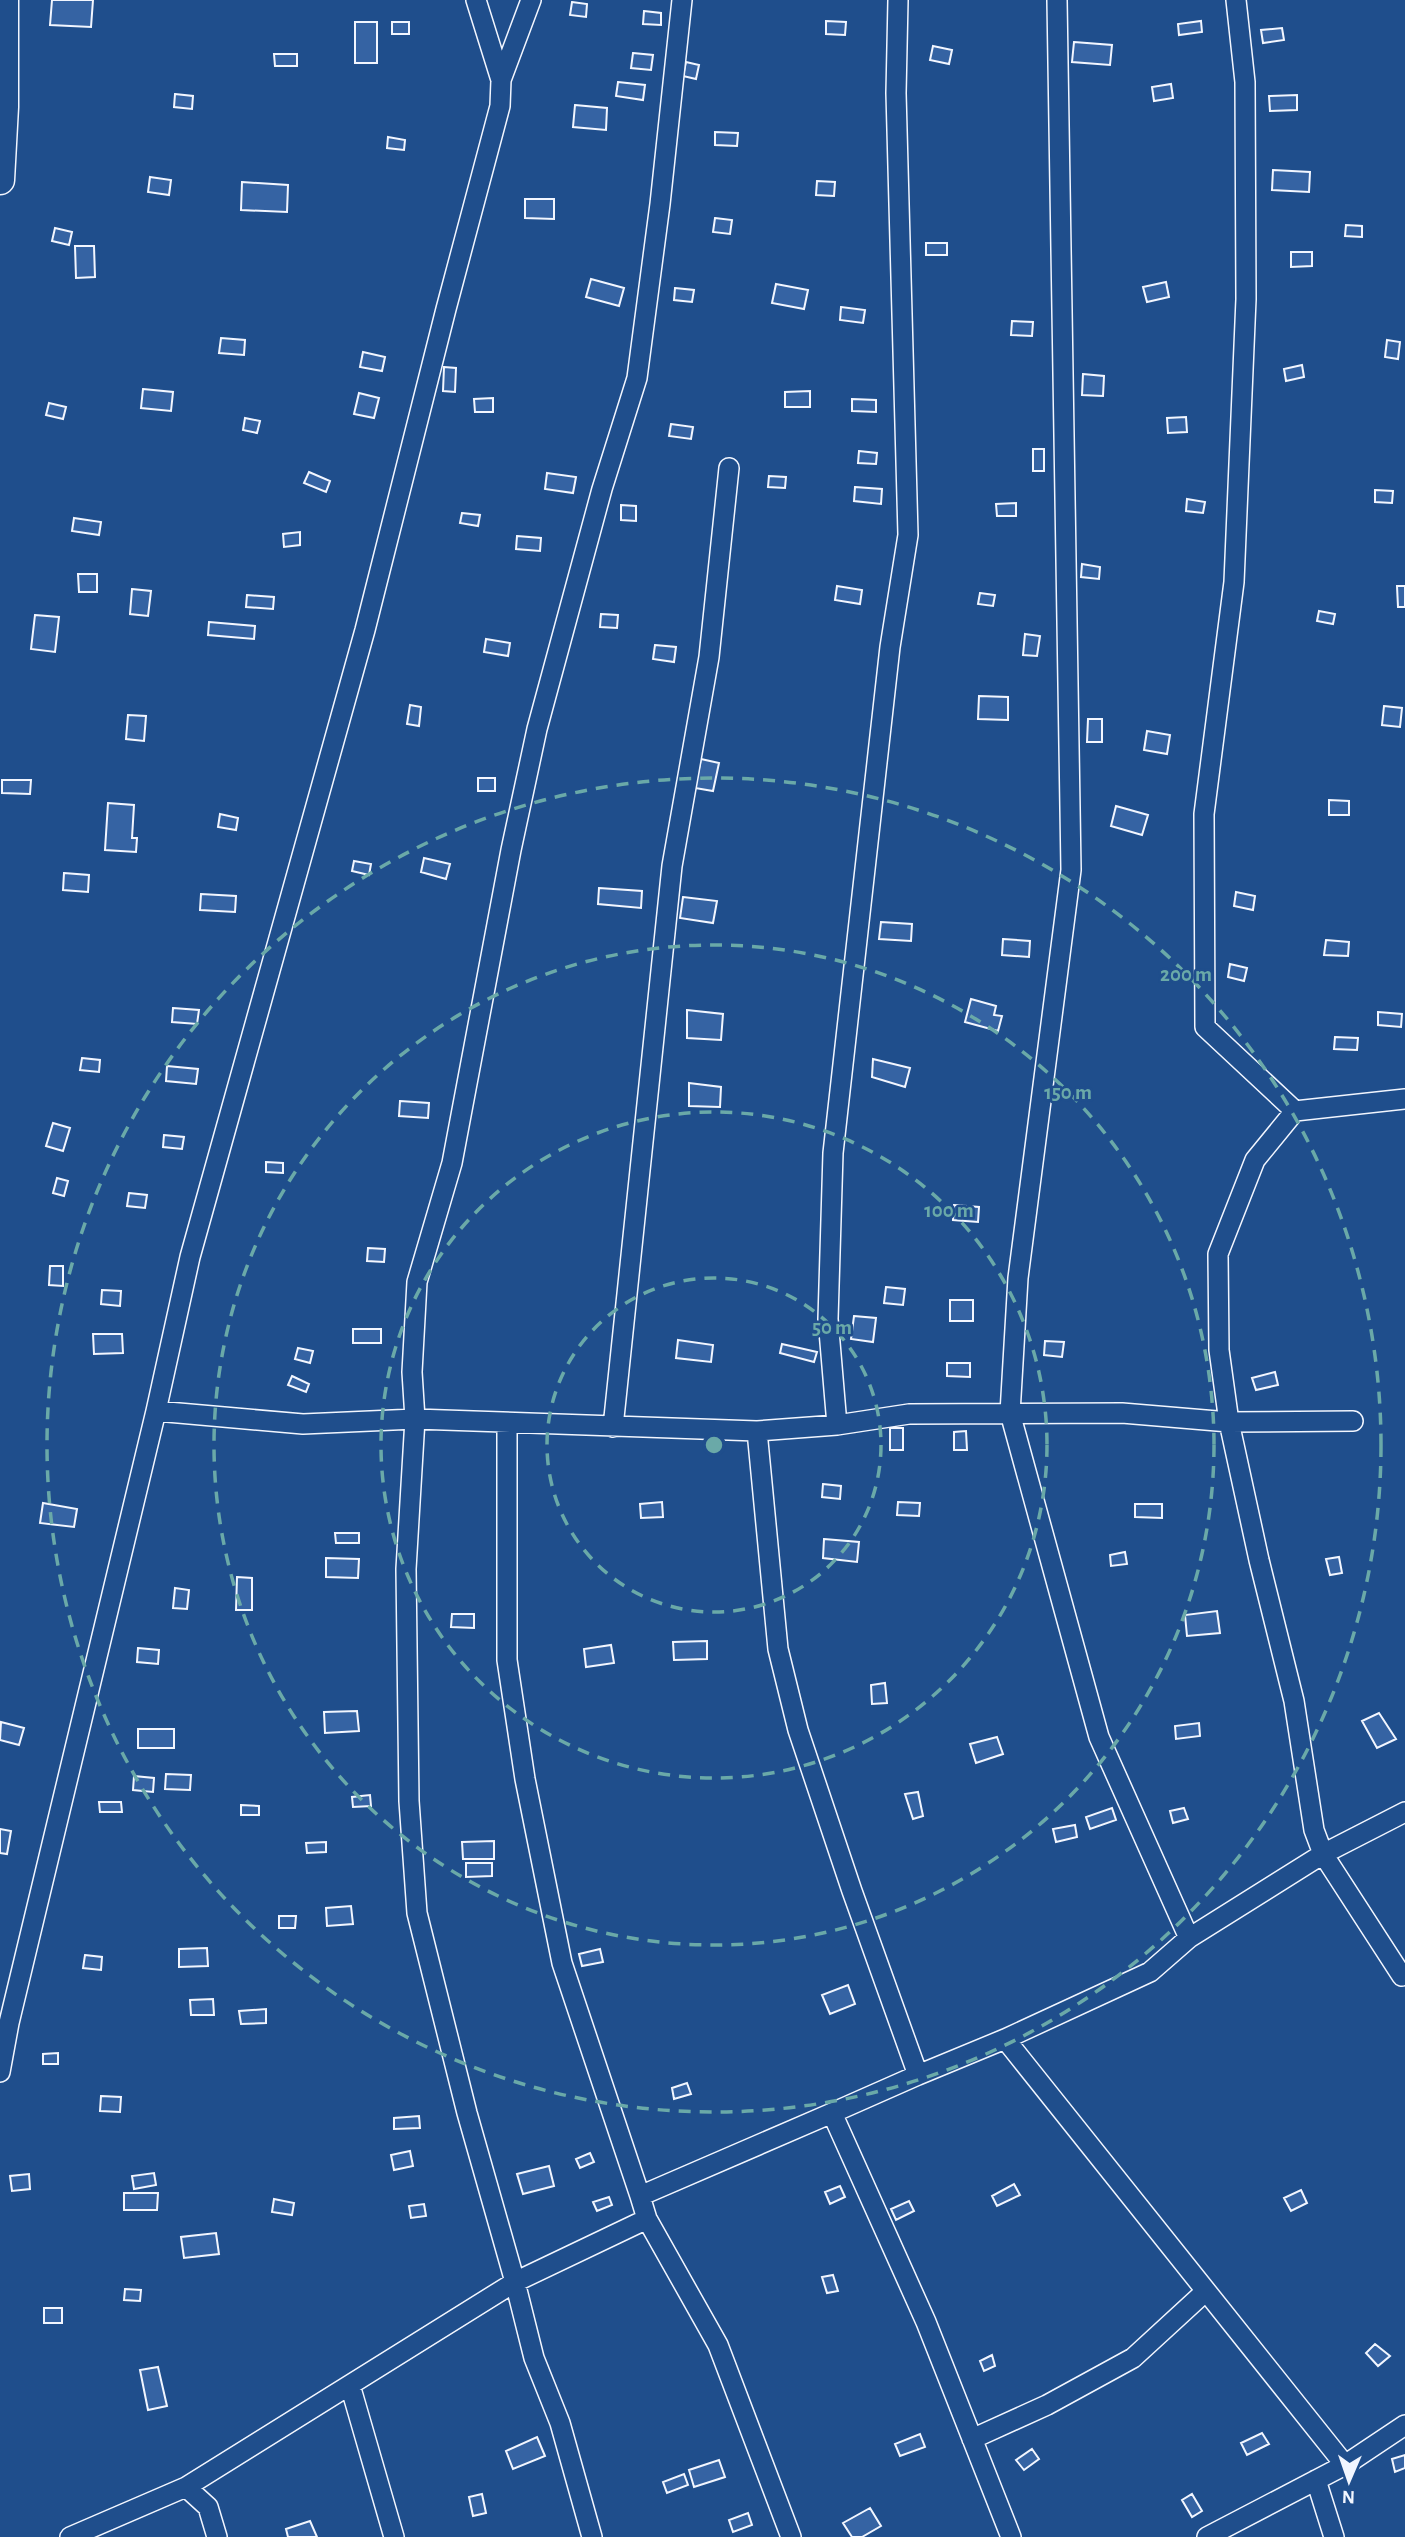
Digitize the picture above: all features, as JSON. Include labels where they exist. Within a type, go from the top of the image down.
[{"type":"main road","points":[[0,180],[5,107],[4,0]]},
{"type":"street","points":[[476,0],[501,80]]},
{"type":"street","points":[[0,2072],[9,2022],[156,1411],[190,1257],[365,630],[500,106],[501,80],[531,0]]},
{"type":"street","points":[[592,2537],[559,2423],[534,2358],[467,2113],[417,1913],[410,1801],[406,1569],[415,1419],[412,1372],[417,1282],[453,1164],[511,850],[537,729],[601,489],[637,378],[662,190],[682,0]]},
{"type":"street","points":[[837,1424],[828,1319],[833,1153],[890,647],[908,536],[895,93],[898,0]]},
{"type":"street","points":[[1057,0],[1071,870],[1018,1278],[1010,1413],[1100,1737],[1189,1938]]},
{"type":"street","points":[[1236,0],[1245,82],[1246,299],[1234,582],[1204,814],[1205,1027],[1295,1111]]},
{"type":"street","points":[[613,1427],[672,866],[709,657],[729,468]]},
{"type":"street","points":[[1405,1099],[1295,1111],[1255,1160],[1219,1254],[1219,1350],[1229,1422],[1294,1701],[1314,1830],[1323,1854],[1402,1976],[1405,1975]]},
{"type":"street","points":[[156,1411],[303,1424],[415,1419],[757,1431],[909,1414],[1122,1413],[1229,1422],[1353,1421]]},
{"type":"street","points":[[508,1423],[507,1660],[525,1779],[562,1963],[647,2219],[718,2345],[791,2537]]},
{"type":"street","points":[[757,1431],[778,1649],[798,1730],[918,2075]]},
{"type":"street","points":[[640,2196],[1005,2039],[1150,1972],[1189,1938],[1323,1854],[1405,1812]]},
{"type":"street","points":[[1005,2039],[1345,2465]]},
{"type":"street","points":[[832,2113],[926,2322],[1011,2537]]},
{"type":"street","points":[[70,2537],[186,2487],[515,2282],[647,2219]]},
{"type":"street","points":[[972,2439],[1133,2358],[1206,2291]]},
{"type":"street","points":[[350,2385],[394,2537]]},
{"type":"street","points":[[1207,2537],[1345,2465],[1405,2425]]},
{"type":"street","points":[[1316,2480],[1334,2537]]},
{"type":"street","points":[[186,2487],[208,2507],[217,2537]]},
{"type":"building","points":[[52,0],[93,0],[91,27],[50,25]]},
{"type":"building","points":[[572,2],[587,4],[586,17],[570,15]]},
{"type":"building","points":[[644,11],[661,13],[661,25],[643,24]]},
{"type":"building","points":[[826,21],[846,22],[845,35],[826,34]]},
{"type":"building","points":[[1201,21],[1202,32],[1179,35],[1178,24]]},
{"type":"building","points":[[355,22],[377,22],[377,63],[355,63]]},
{"type":"building","points":[[392,22],[409,22],[409,34],[392,34]]},
{"type":"building","points":[[1282,28],[1284,40],[1263,43],[1261,30]]},
{"type":"building","points":[[1074,42],[1112,45],[1110,65],[1072,62]]},
{"type":"building","points":[[933,46],[952,50],[949,64],[930,60]]},
{"type":"building","points":[[633,53],[653,55],[651,70],[631,68]]},
{"type":"building","points":[[274,54],[297,54],[297,66],[275,66]]},
{"type":"building","points":[[686,62],[699,65],[696,79],[683,76]]},
{"type":"building","points":[[618,82],[645,85],[643,100],[616,96]]},
{"type":"building","points":[[1171,84],[1173,98],[1154,101],[1152,87]]},
{"type":"building","points":[[175,94],[193,96],[192,109],[174,107]]},
{"type":"building","points":[[1297,95],[1297,110],[1270,111],[1269,96]]},
{"type":"building","points":[[575,105],[607,108],[606,130],[573,127]]},
{"type":"building","points":[[715,132],[738,133],[737,146],[715,145]]},
{"type":"building","points":[[388,137],[405,140],[404,150],[387,148]]},
{"type":"building","points":[[1273,170],[1310,172],[1309,192],[1272,190]]},
{"type":"building","points":[[150,177],[171,180],[169,195],[148,192]]},
{"type":"building","points":[[817,181],[835,182],[834,196],[816,195]]},
{"type":"building","points":[[242,182],[288,185],[287,212],[241,210]]},
{"type":"building","points":[[525,199],[554,199],[554,219],[525,218]]},
{"type":"building","points":[[715,218],[732,220],[730,234],[713,232]]},
{"type":"building","points":[[1346,225],[1362,226],[1362,237],[1345,236]]},
{"type":"building","points":[[55,228],[72,232],[69,245],[52,241]]},
{"type":"building","points":[[926,243],[947,243],[947,255],[926,255]]},
{"type":"building","points":[[75,246],[94,246],[95,277],[76,278]]},
{"type":"building","points":[[1291,252],[1312,252],[1312,266],[1291,267]]},
{"type":"building","points":[[591,279],[624,288],[619,306],[586,297]]},
{"type":"building","points":[[1166,282],[1169,297],[1147,302],[1143,287]]},
{"type":"building","points":[[776,284],[808,290],[804,309],[772,303]]},
{"type":"building","points":[[675,288],[694,290],[692,302],[674,300]]},
{"type":"building","points":[[841,307],[865,310],[863,323],[840,320]]},
{"type":"building","points":[[1012,321],[1033,322],[1032,336],[1011,335]]},
{"type":"building","points":[[221,338],[245,340],[244,355],[219,353]]},
{"type":"building","points":[[1387,340],[1400,342],[1398,359],[1385,357]]},
{"type":"building","points":[[363,352],[385,357],[382,371],[360,367]]},
{"type":"building","points":[[1302,365],[1304,377],[1286,381],[1284,369]]},
{"type":"building","points":[[444,367],[456,368],[455,392],[443,391]]},
{"type":"building","points":[[1083,374],[1104,376],[1103,396],[1082,395]]},
{"type":"building","points":[[143,389],[173,392],[171,411],[141,408]]},
{"type":"building","points":[[810,391],[810,407],[785,407],[785,392]]},
{"type":"building","points":[[359,393],[379,398],[374,418],[354,414]]},
{"type":"building","points":[[493,398],[493,412],[475,412],[474,399]]},
{"type":"building","points":[[852,399],[876,400],[876,412],[852,411]]},
{"type":"building","points":[[49,403],[66,407],[63,419],[46,415]]},
{"type":"building","points":[[1186,417],[1187,432],[1168,433],[1167,418]]},
{"type":"building","points":[[245,418],[260,421],[257,433],[243,430]]},
{"type":"building","points":[[671,424],[693,427],[691,439],[669,436]]},
{"type":"building","points":[[1033,449],[1044,449],[1044,471],[1033,471]]},
{"type":"building","points":[[859,451],[877,453],[876,464],[858,463]]},
{"type":"building","points":[[309,472],[330,481],[326,492],[304,483]]},
{"type":"building","points":[[547,473],[576,477],[573,493],[545,489]]},
{"type":"building","points":[[769,476],[786,477],[785,488],[768,487]]},
{"type":"building","points":[[855,487],[882,489],[881,504],[854,501]]},
{"type":"building","points":[[1375,490],[1393,491],[1392,503],[1375,502]]},
{"type":"building","points":[[1187,499],[1205,502],[1203,513],[1186,511]]},
{"type":"building","points":[[1016,503],[1016,516],[997,516],[996,504]]},
{"type":"building","points":[[621,505],[636,506],[636,521],[621,520]]},
{"type":"building","points":[[462,513],[480,515],[478,526],[460,523]]},
{"type":"building","points":[[74,518],[101,522],[99,535],[72,531]]},
{"type":"building","points":[[300,532],[300,545],[284,547],[283,534]]},
{"type":"building","points":[[517,536],[541,538],[540,551],[516,549]]},
{"type":"building","points":[[1082,564],[1100,567],[1099,579],[1081,577]]},
{"type":"building","points":[[78,574],[97,574],[97,592],[79,592]]},
{"type":"building","points":[[837,586],[862,590],[860,604],[835,600]]},
{"type":"building","points":[[1397,586],[1405,586],[1405,607],[1398,607]]},
{"type":"building","points":[[132,589],[151,591],[148,616],[130,614]]},
{"type":"building","points":[[980,593],[995,595],[993,606],[978,604]]},
{"type":"building","points":[[247,595],[274,597],[273,609],[246,607]]},
{"type":"building","points":[[1319,611],[1335,614],[1333,624],[1317,621]]},
{"type":"building","points":[[601,614],[618,615],[617,628],[600,627]]},
{"type":"building","points":[[35,615],[59,617],[55,652],[31,649]]},
{"type":"building","points":[[209,622],[255,626],[254,639],[208,635]]},
{"type":"building","points":[[1025,634],[1040,636],[1037,656],[1023,655]]},
{"type":"building","points":[[486,639],[510,643],[508,656],[484,652]]},
{"type":"building","points":[[655,645],[676,647],[674,662],[653,659]]},
{"type":"building","points":[[979,696],[1008,697],[1008,720],[978,719]]},
{"type":"building","points":[[410,705],[421,707],[419,726],[407,724]]},
{"type":"building","points":[[1384,706],[1402,708],[1400,727],[1382,725]]},
{"type":"building","points":[[128,715],[146,716],[144,741],[126,739]]},
{"type":"building","points":[[1088,719],[1102,719],[1102,742],[1087,742]]},
{"type":"building","points":[[1147,731],[1170,735],[1167,754],[1144,750]]},
{"type":"building","points":[[701,759],[719,763],[713,791],[695,788]]},
{"type":"building","points":[[478,778],[495,778],[495,791],[478,791]]},
{"type":"building","points":[[2,780],[31,780],[30,794],[2,793]]},
{"type":"building","points":[[1329,800],[1349,801],[1349,815],[1329,815]]},
{"type":"building","points":[[108,803],[134,805],[132,838],[137,838],[136,852],[105,850]]},
{"type":"building","points":[[1116,806],[1148,815],[1142,835],[1111,826]]},
{"type":"building","points":[[220,814],[238,818],[236,830],[218,827]]},
{"type":"building","points":[[424,858],[450,864],[446,879],[421,872]]},
{"type":"building","points":[[354,861],[371,864],[369,875],[352,871]]},
{"type":"building","points":[[64,873],[89,875],[88,892],[63,890]]},
{"type":"building","points":[[599,888],[642,891],[641,908],[598,904]]},
{"type":"building","points":[[1236,892],[1255,896],[1253,910],[1234,906]]},
{"type":"building","points":[[201,894],[236,896],[235,912],[200,910]]},
{"type":"building","points":[[683,897],[717,901],[713,923],[680,918]]},
{"type":"building","points":[[881,922],[912,924],[911,941],[879,939]]},
{"type":"building","points":[[1003,939],[1030,941],[1029,957],[1002,955]]},
{"type":"building","points":[[1326,940],[1349,942],[1348,956],[1324,955]]},
{"type":"building","points":[[1230,964],[1247,968],[1244,981],[1228,977]]},
{"type":"building","points":[[971,999],[996,1006],[994,1015],[1002,1016],[998,1031],[965,1022]]},
{"type":"building","points":[[173,1008],[199,1010],[197,1024],[172,1022]]},
{"type":"building","points":[[687,1010],[723,1014],[721,1040],[687,1038]]},
{"type":"building","points":[[1378,1012],[1402,1014],[1401,1027],[1378,1025]]},
{"type":"building","points":[[1335,1037],[1358,1038],[1357,1050],[1334,1049]]},
{"type":"building","points":[[82,1058],[100,1060],[99,1072],[80,1070]]},
{"type":"building","points":[[873,1059],[910,1068],[905,1087],[872,1077]]},
{"type":"building","points":[[167,1066],[198,1069],[196,1084],[166,1081]]},
{"type":"building","points":[[689,1083],[721,1087],[720,1107],[689,1106]]},
{"type":"building","points":[[400,1101],[429,1103],[428,1118],[399,1116]]},
{"type":"building","points":[[53,1123],[70,1128],[63,1151],[46,1146]]},
{"type":"building","points":[[164,1135],[184,1137],[182,1149],[163,1147]]},
{"type":"building","points":[[266,1162],[283,1163],[283,1173],[266,1172]]},
{"type":"building","points":[[57,1178],[68,1181],[64,1196],[53,1193]]},
{"type":"building","points":[[129,1193],[147,1195],[145,1208],[127,1206]]},
{"type":"building","points":[[954,1205],[979,1207],[978,1222],[953,1220]]},
{"type":"building","points":[[368,1248],[385,1249],[384,1262],[367,1261]]},
{"type":"building","points":[[50,1266],[63,1266],[63,1286],[49,1285]]},
{"type":"building","points":[[886,1287],[905,1289],[903,1305],[884,1303]]},
{"type":"building","points":[[102,1290],[121,1291],[120,1306],[101,1304]]},
{"type":"building","points":[[950,1300],[973,1300],[973,1321],[950,1321]]},
{"type":"building","points":[[854,1316],[876,1318],[873,1342],[851,1339]]},
{"type":"building","points":[[353,1329],[381,1329],[381,1343],[353,1343]]},
{"type":"building","points":[[93,1334],[122,1334],[123,1353],[94,1354]]},
{"type":"building","points":[[678,1340],[713,1345],[711,1362],[676,1358]]},
{"type":"building","points":[[1045,1341],[1064,1342],[1062,1357],[1044,1355]]},
{"type":"building","points":[[782,1344],[817,1352],[814,1362],[780,1353]]},
{"type":"building","points":[[298,1348],[313,1351],[310,1363],[295,1359]]},
{"type":"building","points":[[947,1363],[970,1363],[970,1377],[947,1376]]},
{"type":"building","points":[[1275,1372],[1278,1385],[1256,1390],[1252,1378]]},
{"type":"building","points":[[292,1376],[309,1384],[306,1392],[288,1385]]},
{"type":"building","points":[[890,1428],[903,1428],[903,1450],[890,1450]]},
{"type":"building","points":[[966,1431],[967,1450],[954,1450],[954,1432]]},
{"type":"building","points":[[823,1484],[841,1486],[840,1499],[822,1497]]},
{"type":"building","points":[[662,1502],[663,1517],[641,1518],[640,1504]]},
{"type":"building","points":[[898,1502],[920,1503],[919,1516],[897,1515]]},
{"type":"building","points":[[43,1503],[77,1509],[74,1527],[40,1523]]},
{"type":"building","points":[[1135,1504],[1162,1504],[1162,1518],[1135,1517]]},
{"type":"building","points":[[335,1533],[359,1533],[359,1543],[336,1543]]},
{"type":"building","points":[[824,1539],[859,1542],[857,1562],[823,1558]]},
{"type":"building","points":[[1125,1552],[1127,1564],[1111,1566],[1110,1555]]},
{"type":"building","points":[[1339,1557],[1342,1573],[1330,1575],[1326,1559]]},
{"type":"building","points":[[326,1558],[359,1559],[358,1578],[326,1577]]},
{"type":"building","points":[[237,1577],[252,1578],[252,1610],[236,1610]]},
{"type":"building","points":[[175,1588],[189,1590],[187,1609],[173,1608]]},
{"type":"building","points":[[1217,1611],[1220,1633],[1187,1636],[1185,1615]]},
{"type":"building","points":[[452,1614],[474,1614],[474,1628],[451,1627]]},
{"type":"building","points":[[707,1641],[707,1659],[674,1660],[673,1642]]},
{"type":"building","points":[[611,1645],[614,1663],[586,1667],[584,1649]]},
{"type":"building","points":[[138,1648],[159,1650],[158,1664],[137,1662]]},
{"type":"building","points":[[885,1683],[887,1703],[872,1704],[871,1685]]},
{"type":"building","points":[[357,1711],[359,1731],[325,1733],[324,1712]]},
{"type":"building","points":[[1379,1713],[1396,1739],[1377,1748],[1362,1721]]},
{"type":"building","points":[[1,1722],[24,1728],[19,1745],[0,1740]]},
{"type":"building","points":[[1199,1723],[1200,1736],[1176,1739],[1175,1726]]},
{"type":"building","points":[[138,1729],[174,1729],[174,1748],[138,1748]]},
{"type":"building","points":[[997,1737],[1003,1754],[976,1763],[970,1744]]},
{"type":"building","points":[[166,1774],[191,1775],[190,1790],[165,1789]]},
{"type":"building","points":[[134,1776],[154,1778],[153,1792],[133,1790]]},
{"type":"building","points":[[918,1792],[923,1816],[913,1819],[905,1794]]},
{"type":"building","points":[[370,1795],[371,1806],[353,1807],[352,1797]]},
{"type":"building","points":[[99,1802],[121,1802],[122,1812],[100,1812]]},
{"type":"building","points":[[241,1805],[259,1806],[259,1815],[241,1815]]},
{"type":"building","points":[[1112,1808],[1116,1820],[1090,1829],[1086,1817]]},
{"type":"building","points":[[1184,1808],[1188,1819],[1173,1823],[1170,1811]]},
{"type":"building","points":[[1075,1825],[1077,1837],[1056,1842],[1053,1829]]},
{"type":"building","points":[[0,1829],[11,1831],[7,1854],[0,1853]]},
{"type":"building","points":[[494,1841],[494,1859],[463,1859],[462,1842]]},
{"type":"building","points":[[326,1842],[326,1852],[307,1853],[306,1843]]},
{"type":"building","points":[[466,1863],[492,1863],[492,1876],[466,1877]]},
{"type":"building","points":[[351,1906],[353,1924],[327,1926],[326,1908]]},
{"type":"building","points":[[279,1916],[296,1916],[295,1928],[279,1928]]},
{"type":"building","points":[[207,1948],[208,1966],[179,1967],[179,1949]]},
{"type":"building","points":[[600,1949],[603,1962],[582,1966],[579,1954]]},
{"type":"building","points":[[85,1955],[102,1957],[101,1970],[83,1968]]},
{"type":"building","points":[[848,1985],[855,2004],[830,2014],[822,1995]]},
{"type":"building","points":[[213,1999],[214,2015],[191,2015],[190,2000]]},
{"type":"building","points":[[266,2009],[266,2023],[241,2024],[239,2011]]},
{"type":"building","points":[[58,2053],[58,2064],[43,2064],[43,2054]]},
{"type":"building","points":[[687,2083],[691,2094],[674,2099],[672,2088]]},
{"type":"building","points":[[101,2096],[121,2097],[120,2112],[100,2111]]},
{"type":"building","points":[[419,2116],[420,2128],[394,2129],[394,2118]]},
{"type":"building","points":[[410,2151],[413,2166],[394,2170],[391,2155]]},
{"type":"building","points":[[590,2153],[594,2162],[580,2168],[576,2159]]},
{"type":"building","points":[[549,2166],[554,2186],[523,2194],[517,2174]]},
{"type":"building","points":[[154,2173],[156,2185],[134,2189],[132,2176]]},
{"type":"building","points":[[29,2174],[30,2189],[12,2191],[10,2176]]},
{"type":"building","points":[[1014,2184],[1020,2195],[997,2206],[992,2196]]},
{"type":"building","points":[[840,2186],[845,2197],[830,2204],[825,2192]]},
{"type":"building","points":[[1301,2190],[1307,2203],[1291,2211],[1284,2198]]},
{"type":"building","points":[[124,2193],[158,2193],[157,2210],[124,2210]]},
{"type":"building","points":[[609,2197],[612,2205],[597,2211],[593,2202]]},
{"type":"building","points":[[274,2199],[294,2203],[292,2215],[272,2212]]},
{"type":"building","points":[[909,2201],[914,2211],[896,2220],[891,2209]]},
{"type":"building","points":[[424,2204],[426,2216],[411,2218],[409,2206]]},
{"type":"building","points":[[216,2233],[219,2254],[184,2258],[181,2237]]},
{"type":"building","points":[[833,2275],[838,2291],[827,2293],[822,2277]]},
{"type":"building","points":[[125,2289],[141,2290],[140,2301],[124,2300]]},
{"type":"building","points":[[44,2308],[62,2308],[62,2323],[44,2323]]},
{"type":"building","points":[[1375,2344],[1390,2356],[1378,2366],[1366,2353]]},
{"type":"building","points":[[992,2355],[995,2366],[984,2371],[980,2361]]},
{"type":"building","points":[[158,2367],[167,2406],[148,2410],[140,2370]]},
{"type":"building","points":[[1262,2433],[1269,2444],[1247,2455],[1241,2443]]},
{"type":"building","points":[[920,2434],[925,2447],[900,2456],[895,2444]]},
{"type":"building","points":[[537,2437],[545,2456],[513,2469],[506,2451]]},
{"type":"building","points":[[1032,2449],[1039,2459],[1024,2470],[1016,2460]]},
{"type":"building","points":[[1405,2455],[1405,2468],[1395,2472],[1392,2459]]},
{"type":"building","points":[[719,2460],[725,2477],[694,2487],[689,2470]]},
{"type":"building","points":[[684,2474],[688,2485],[667,2493],[663,2482]]},
{"type":"building","points":[[482,2494],[486,2513],[473,2516],[469,2497]]},
{"type":"building","points":[[1192,2494],[1202,2511],[1192,2517],[1182,2500]]},
{"type":"building","points":[[870,2508],[881,2526],[862,2537],[852,2537],[843,2523]]},
{"type":"building","points":[[748,2513],[752,2525],[733,2532],[729,2520]]},
{"type":"building","points":[[310,2521],[317,2537],[288,2537],[286,2529]]}]
